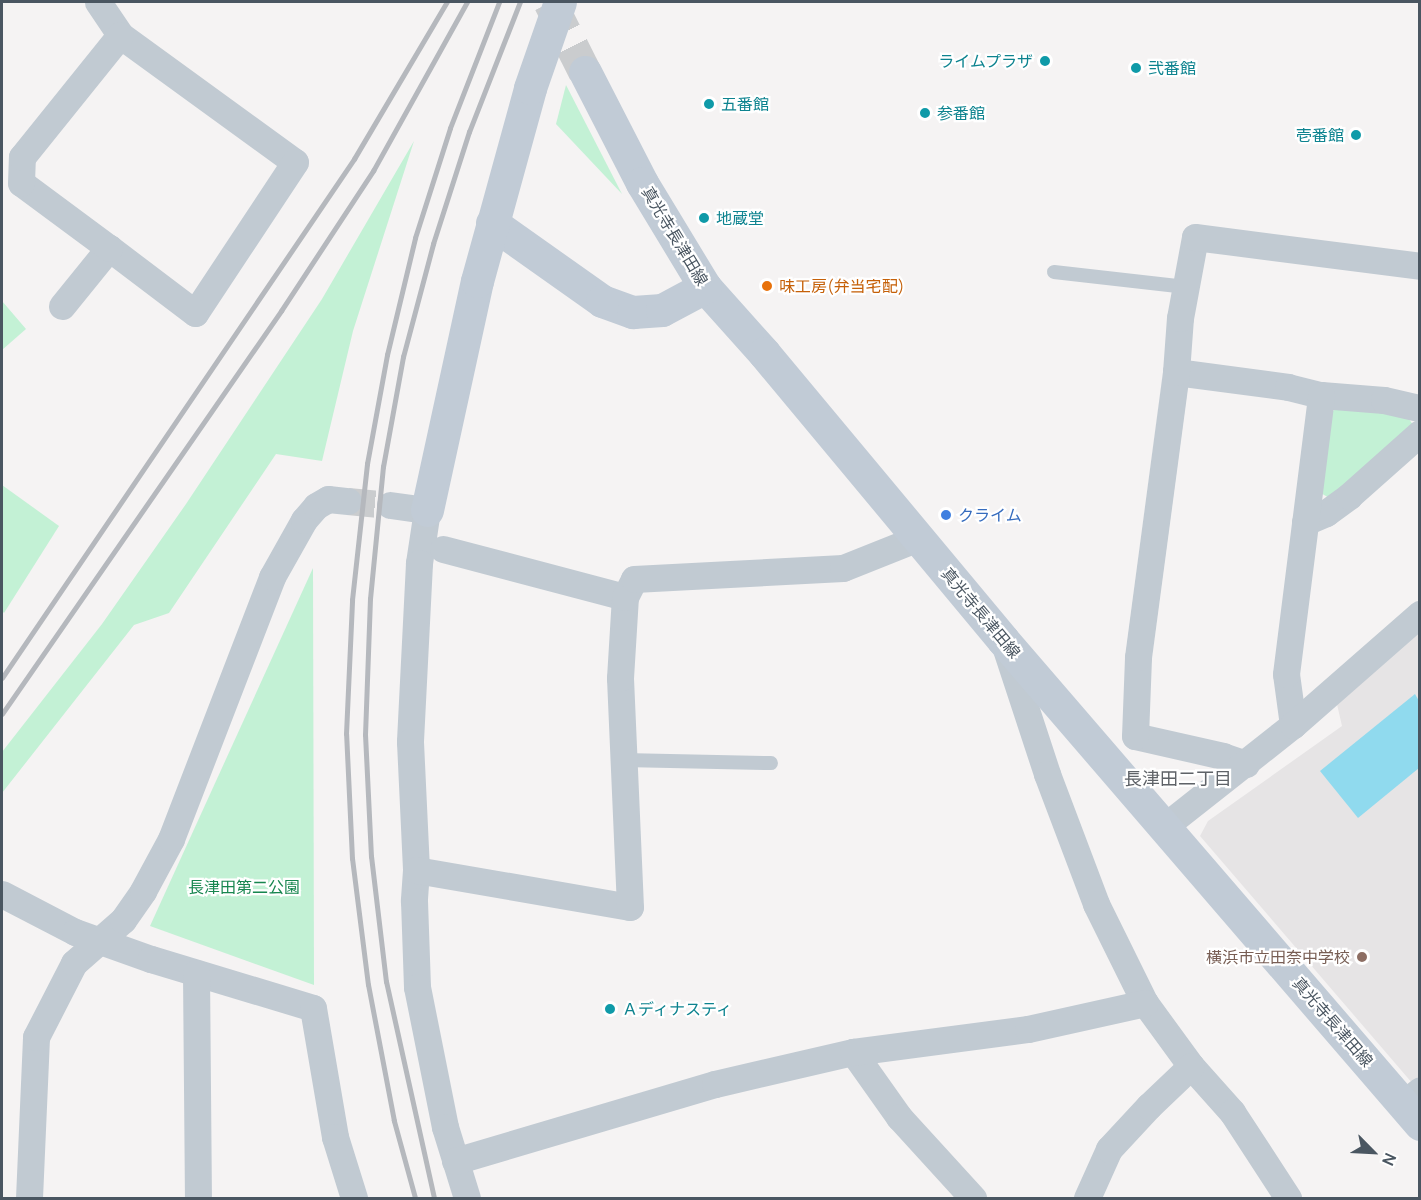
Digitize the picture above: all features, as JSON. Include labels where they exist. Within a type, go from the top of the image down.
[{"type":"main road","points":[[427,510],[477,281],[492,223],[530,88],[560,2]]},
{"type":"main road","name":"真光寺長津田線","points":[[585,72],[642,183],[705,287],[764,353],[1003,640],[1414,1106]]},
{"type":"main road","points":[[492,223],[602,301],[633,312],[662,310],[705,287]]},
{"type":"street","points":[[98,2],[120,35],[295,162],[195,313],[21,183],[22,157],[120,35]]},
{"type":"street","points":[[1246,764],[1223,756],[1135,736],[1138,657],[1176,372],[1180,318],[1195,237],[1419,266]]},
{"type":"street","points":[[62,306],[109,248]]},
{"type":"street","points":[[1176,372],[1288,387],[1321,395],[1384,400],[1419,408]]},
{"type":"street","points":[[1293,725],[1286,675],[1321,395]]},
{"type":"street","points":[[1305,522],[1326,513],[1349,496],[1419,433]]},
{"type":"street","points":[[29,1198],[36,1037],[74,963],[123,920],[143,891],[171,839],[278,567],[316,506],[328,499],[348,501]]},
{"type":"street","points":[[390,505],[427,510],[419,563],[412,664],[410,742],[416,870],[414,901],[417,987],[445,1127],[467,1198]]},
{"type":"street","points":[[416,870],[630,907],[620,678],[625,597],[634,579],[843,568],[918,538]]},
{"type":"street","points":[[442,549],[625,597]]},
{"type":"street","points":[[1165,826],[1293,725],[1419,614]]},
{"type":"street","points":[[1003,640],[1047,774],[1096,904],[1144,1003],[1191,1066],[1232,1112],[1288,1198]]},
{"type":"street","points":[[2,894],[75,932],[196,973],[313,1008],[335,1137],[354,1198]]},
{"type":"street","points":[[196,973],[198,1198]]},
{"type":"street","points":[[455,1161],[715,1084],[853,1052],[1028,1029],[1144,1003]]},
{"type":"street","points":[[853,1052],[899,1118],[973,1198]]},
{"type":"street","points":[[1087,1198],[1108,1149],[1191,1066]]},
{"type":"lane","points":[[1054,272],[1186,287]]},
{"type":"lane","points":[[623,760],[771,764]]},
{"type":"shaded area","name":"横浜市立田奈中学校","points":[[1419,626],[1419,1078],[1413,1084],[1200,836],[1208,821],[1342,726],[1336,700]]},
{"type":"green space","points":[[566,85],[622,194],[556,124]]},
{"type":"green space","points":[[414,141],[353,331],[322,461],[276,454],[169,613],[134,625],[2,793],[2,752],[102,624],[186,504],[322,299]]},
{"type":"green space","points":[[2,301],[26,329],[2,350]]},
{"type":"green space","points":[[1341,406],[1407,416],[1413,425],[1333,500],[1317,491],[1326,415]]},
{"type":"green space","points":[[2,485],[59,526],[4,613],[2,611]]},
{"type":"green space","name":"長津田第二公園","points":[[313,568],[314,985],[150,926]]},
{"type":"water","points":[[1415,694],[1419,701],[1419,768],[1358,818],[1320,771]]},
{"type":"tunnel","points":[[550,2],[585,72]]},
{"type":"tunnel","points":[[348,501],[390,505]]},
{"type":"railway","points":[[2,678],[354,159],[447,2]]},
{"type":"railway","points":[[2,714],[281,311],[373,171],[467,2]]},
{"type":"railway","points":[[415,1198],[394,1121],[368,985],[352,859],[346,734],[352,600],[367,464],[387,355],[415,238],[450,128],[499,2]]},
{"type":"railway","points":[[434,1198],[386,982],[371,857],[365,735],[370,599],[383,467],[403,357],[433,244],[469,132],[520,2]]},
{"type":"place","name":"ライムプラザ","points":[[1045,61]]},
{"type":"place","name":"弐番館","points":[[1136,68]]},
{"type":"place","name":"五番館","points":[[709,104]]},
{"type":"place","name":"参番館","points":[[925,113]]},
{"type":"place","name":"壱番館","points":[[1356,135]]},
{"type":"place","name":"地蔵堂","points":[[704,218]]},
{"type":"place","name":"味工房(弁当宅配)","points":[[767,286]]},
{"type":"place","name":"クライム","points":[[946,515]]},
{"type":"place","name":"横浜市立田奈中学校","points":[[1362,957]]},
{"type":"place","name":"Ａディナスティ","points":[[610,1009]]},
{"type":"district","name":"長津田二丁目","points":[[1178,778]]}]
